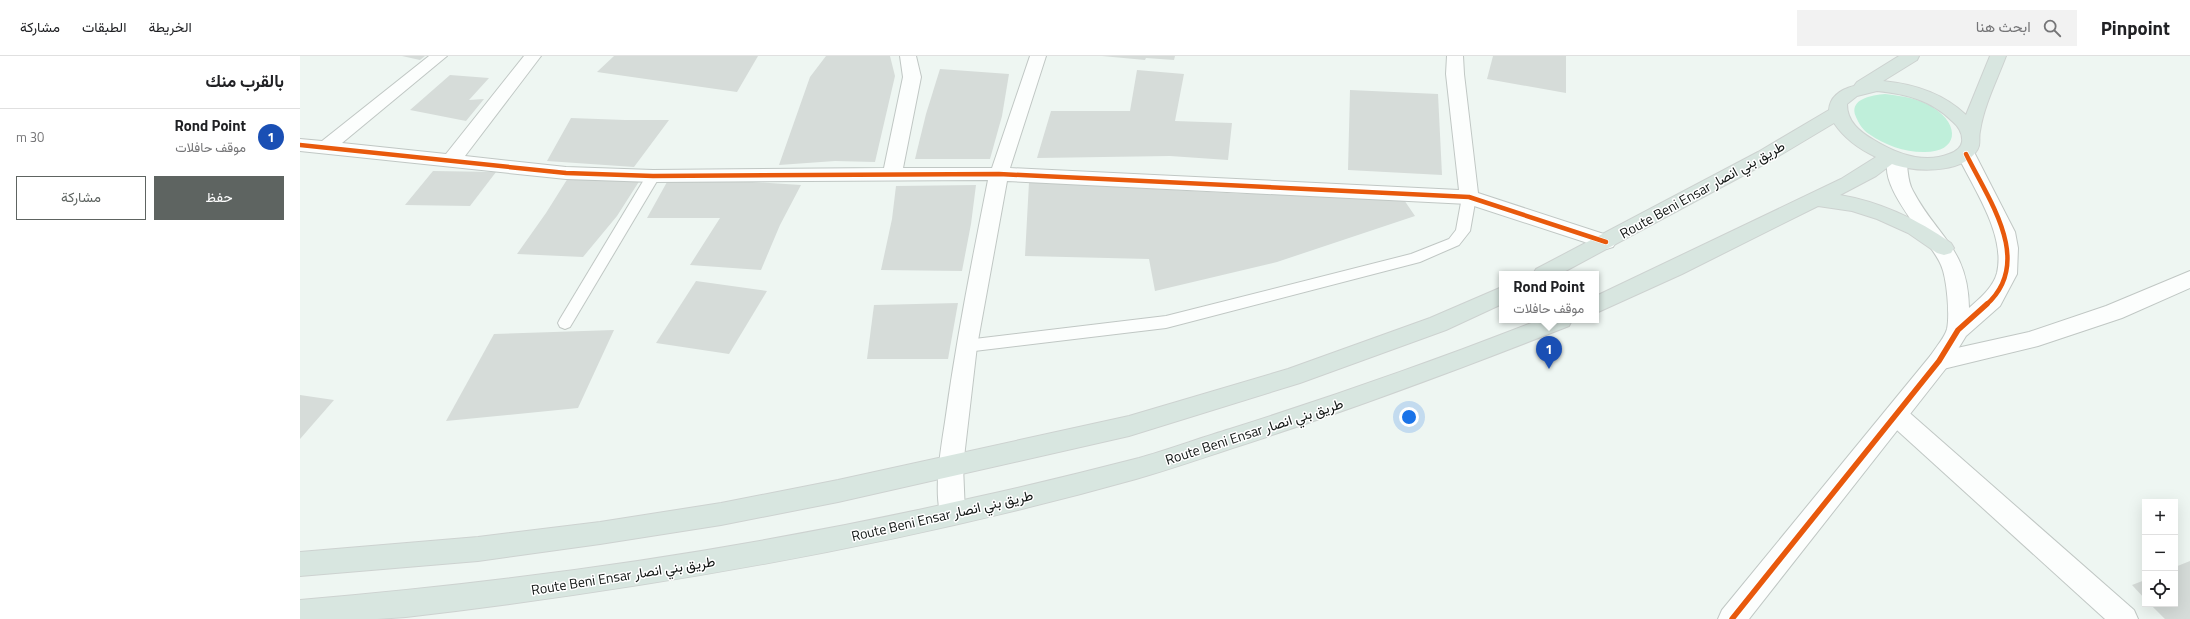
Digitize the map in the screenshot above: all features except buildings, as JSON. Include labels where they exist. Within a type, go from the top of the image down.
[{"type":"highway","points":[[1911,56],[1861,88],[1848,93],[1839,102],[1837,113],[1842,125],[1853,137],[1868,148],[1892,158],[1918,164],[1938,164],[1955,161],[1966,154],[1971,144],[1970,132],[1982,94],[1998,56]]},
{"type":"highway","points":[[1861,88],[1877,86],[1896,87],[1934,99],[1951,109],[1963,120],[1970,132]]},
{"type":"highway","name":"Route Beni Ensar طريق بني انصار","points":[[1550,271],[1606,242],[1668,206],[1765,156],[1837,113]]},
{"type":"highway","points":[[1599,304],[1712,252],[1815,199],[1855,181],[1892,158]]},
{"type":"highway","points":[[1815,199],[1844,202],[1883,212],[1926,234],[1944,248]]},
{"type":"highway","points":[[300,564],[478,549],[600,533],[721,514],[838,491],[951,466],[1129,426],[1292,377],[1438,324],[1499,296]]},
{"type":"highway","name":"Route Beni Ensar طريق بني انصار","points":[[300,613],[459,598],[586,582],[819,542],[952,513],[1138,468],[1305,416],[1458,361],[1553,323]]},
{"type":"street","points":[[325,148],[439,56]]},
{"type":"street","points":[[451,161],[533,56]]},
{"type":"street","points":[[892,175],[912,78],[908,56]]},
{"type":"street","points":[[952,513],[951,466],[966,346],[999,174],[1038,56]]},
{"type":"street","points":[[1455,56],[1455,74],[1469,197]]},
{"type":"street","points":[[300,145],[566,172],[653,176],[999,174],[1469,197],[1606,242]]},
{"type":"street","points":[[1732,619],[1939,361],[1958,330],[1992,300],[2007,274],[2008,248],[2005,232],[1996,211],[1966,154]]},
{"type":"street","points":[[1892,158],[1897,177],[1904,194],[1944,248],[1953,267],[1957,286],[1958,330]]},
{"type":"street","points":[[1939,361],[2030,340],[2114,312],[2190,278]]},
{"type":"street","points":[[1896,415],[2124,619]]},
{"type":"lane","points":[[565,323],[653,176]]},
{"type":"lane","points":[[966,346],[1166,322],[1415,258],[1454,242],[1464,231],[1469,197]]},
{"type":"green space","points":[[1885,94],[1916,100],[1934,108],[1943,115],[1952,130],[1952,137],[1949,143],[1943,148],[1935,151],[1916,152],[1888,145],[1867,132],[1858,122],[1854,111],[1855,106],[1858,102],[1868,97]]},
{"type":"cycle path","points":[[300,145],[566,173],[653,176],[999,174],[1469,197],[1606,242]]},
{"type":"cycle path","points":[[1732,619],[1939,361],[1958,330],[1992,300],[2007,274],[2008,248],[2005,232],[1966,154]]},
{"type":"place","name":"Rond Point","points":[[1549,369]]}]
